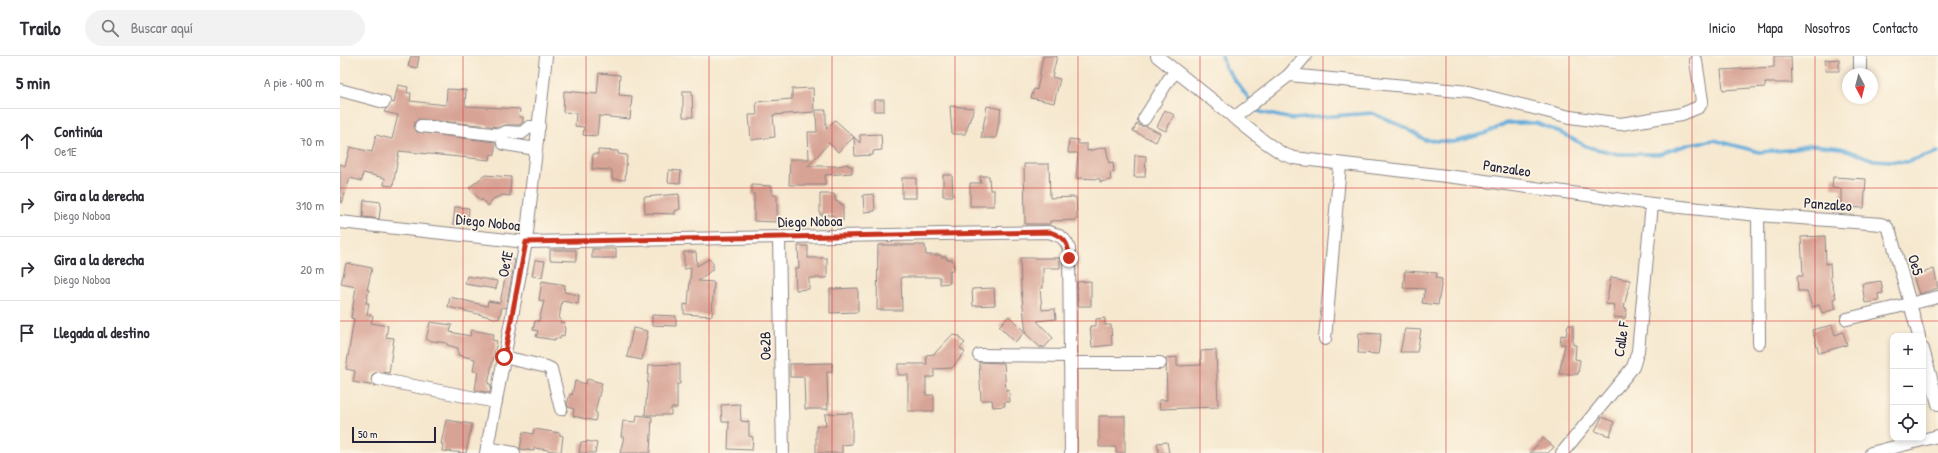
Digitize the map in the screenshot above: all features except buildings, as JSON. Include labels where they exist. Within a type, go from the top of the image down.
[{"type":"street","name":"Oe1E","points":[[486,450],[526,242],[546,56]]},
{"type":"street","name":"Panzaleo","points":[[1157,56],[1234,118],[1284,154],[1304,160],[1463,178],[1652,204],[1758,215],[1874,223],[1886,226]]},
{"type":"street","points":[[1234,118],[1289,75],[1305,56]]},
{"type":"street","points":[[1860,56],[1860,68]]},
{"type":"street","points":[[1289,75],[1469,92],[1570,117],[1621,124],[1682,114],[1699,107],[1702,101],[1696,61]]},
{"type":"street","points":[[1144,119],[1169,79],[1176,72]]},
{"type":"street","points":[[340,90],[384,102]]},
{"type":"street","points":[[422,126],[501,135],[506,132],[522,133],[530,126],[539,127]]},
{"type":"street","points":[[501,135],[503,143],[505,144],[536,149]]},
{"type":"street","points":[[1325,339],[1340,165]]},
{"type":"street","name":"Calle F","points":[[1562,453],[1633,367],[1638,351],[1652,204]]},
{"type":"street","points":[[1758,215],[1759,343]]},
{"type":"street","name":"Diego Noboa","points":[[340,222],[526,242],[1050,232],[1059,235],[1067,242],[1069,249],[1071,453]]},
{"type":"street","name":"Oe5","points":[[1886,226],[1891,236],[1918,333]]},
{"type":"street","name":"Oe2B","points":[[779,238],[783,453]]},
{"type":"street","points":[[1847,319],[1938,297]]},
{"type":"street","points":[[979,355],[1160,363]]},
{"type":"street","points":[[504,357],[547,367],[551,370],[561,410]]},
{"type":"street","points":[[1926,360],[1938,404]]},
{"type":"street","points":[[378,379],[496,402]]},
{"type":"street","points":[[1871,453],[1938,436]]},
{"type":"street","points":[[486,450],[514,453]]},
{"type":"waterway","points":[[1222,56],[1225,67],[1250,100]]},
{"type":"waterway","points":[[1254,105],[1260,112],[1292,119],[1372,113],[1406,128],[1425,140],[1454,142],[1487,133],[1506,123],[1536,123],[1557,131],[1588,147],[1618,154],[1660,154],[1690,144],[1714,140],[1759,152],[1787,150],[1811,145],[1841,148],[1874,160],[1906,162],[1938,152]]},
{"type":"route","points":[[504,357],[526,242],[1050,232],[1059,235],[1067,242],[1069,258]]}]
